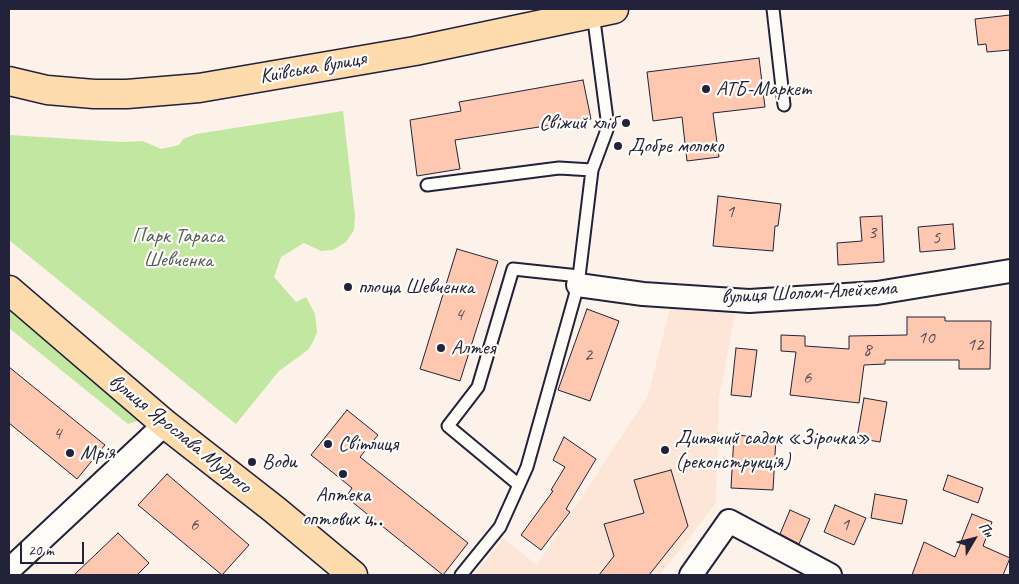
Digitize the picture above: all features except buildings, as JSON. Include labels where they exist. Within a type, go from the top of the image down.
[{"type":"main road","name":"Київська вулиця","points":[[9,82],[47,90],[94,94],[127,94],[199,88],[415,51],[603,11]]},
{"type":"main road","name":"вулиця Ярослава Мудрого","points":[[9,290],[165,424],[353,575]]},
{"type":"street","name":"вулиця Шолом-Алейхема","points":[[579,280],[643,294],[749,301],[877,293],[1010,271]]},
{"type":"street","points":[[9,570],[165,424]]},
{"type":"street","points":[[690,575],[729,521],[830,575]]},
{"type":"lane","points":[[773,9],[784,105]]},
{"type":"lane","points":[[461,575],[500,526],[527,467],[579,280],[592,170],[608,127],[603,11]]},
{"type":"lane","points":[[427,185],[559,168],[592,170]]},
{"type":"lane","points":[[519,485],[448,426],[478,387],[513,269],[579,280]]},
{"type":"shaded area","name":"Дитячий садок «Зірочка» (реконструкція)","points":[[670,308],[735,314],[719,398],[716,503],[660,575],[473,575],[504,539],[537,565],[648,396]]},
{"type":"green space","name":"Парк Тараса Шевченка","points":[[343,111],[355,216],[354,230],[346,242],[333,250],[321,251],[304,243],[281,257],[274,277],[296,302],[306,297],[315,314],[317,332],[308,350],[279,371],[236,424],[9,240],[9,135],[121,142],[143,141],[161,149],[179,145],[183,139],[196,134]]},
{"type":"green space","points":[[9,307],[145,419],[128,424],[9,328]]},
{"type":"place","name":"АТБ-Маркет","points":[[706,89]]},
{"type":"place","name":"Свіжий хліб","points":[[626,123]]},
{"type":"place","name":"Добре молоко","points":[[618,146]]},
{"type":"place","name":"площа Шевченка","points":[[348,287]]},
{"type":"place","name":"Алтея","points":[[441,348]]},
{"type":"place","name":"Світлиця","points":[[328,444]]},
{"type":"place","name":"Дитячий садок «Зірочка» (реконструкція)","points":[[665,450]]},
{"type":"place","name":"Мрія","points":[[70,453]]},
{"type":"place","name":"Води","points":[[252,462]]},
{"type":"place","name":"Аптека оптових ц‥","points":[[343,474]]}]
